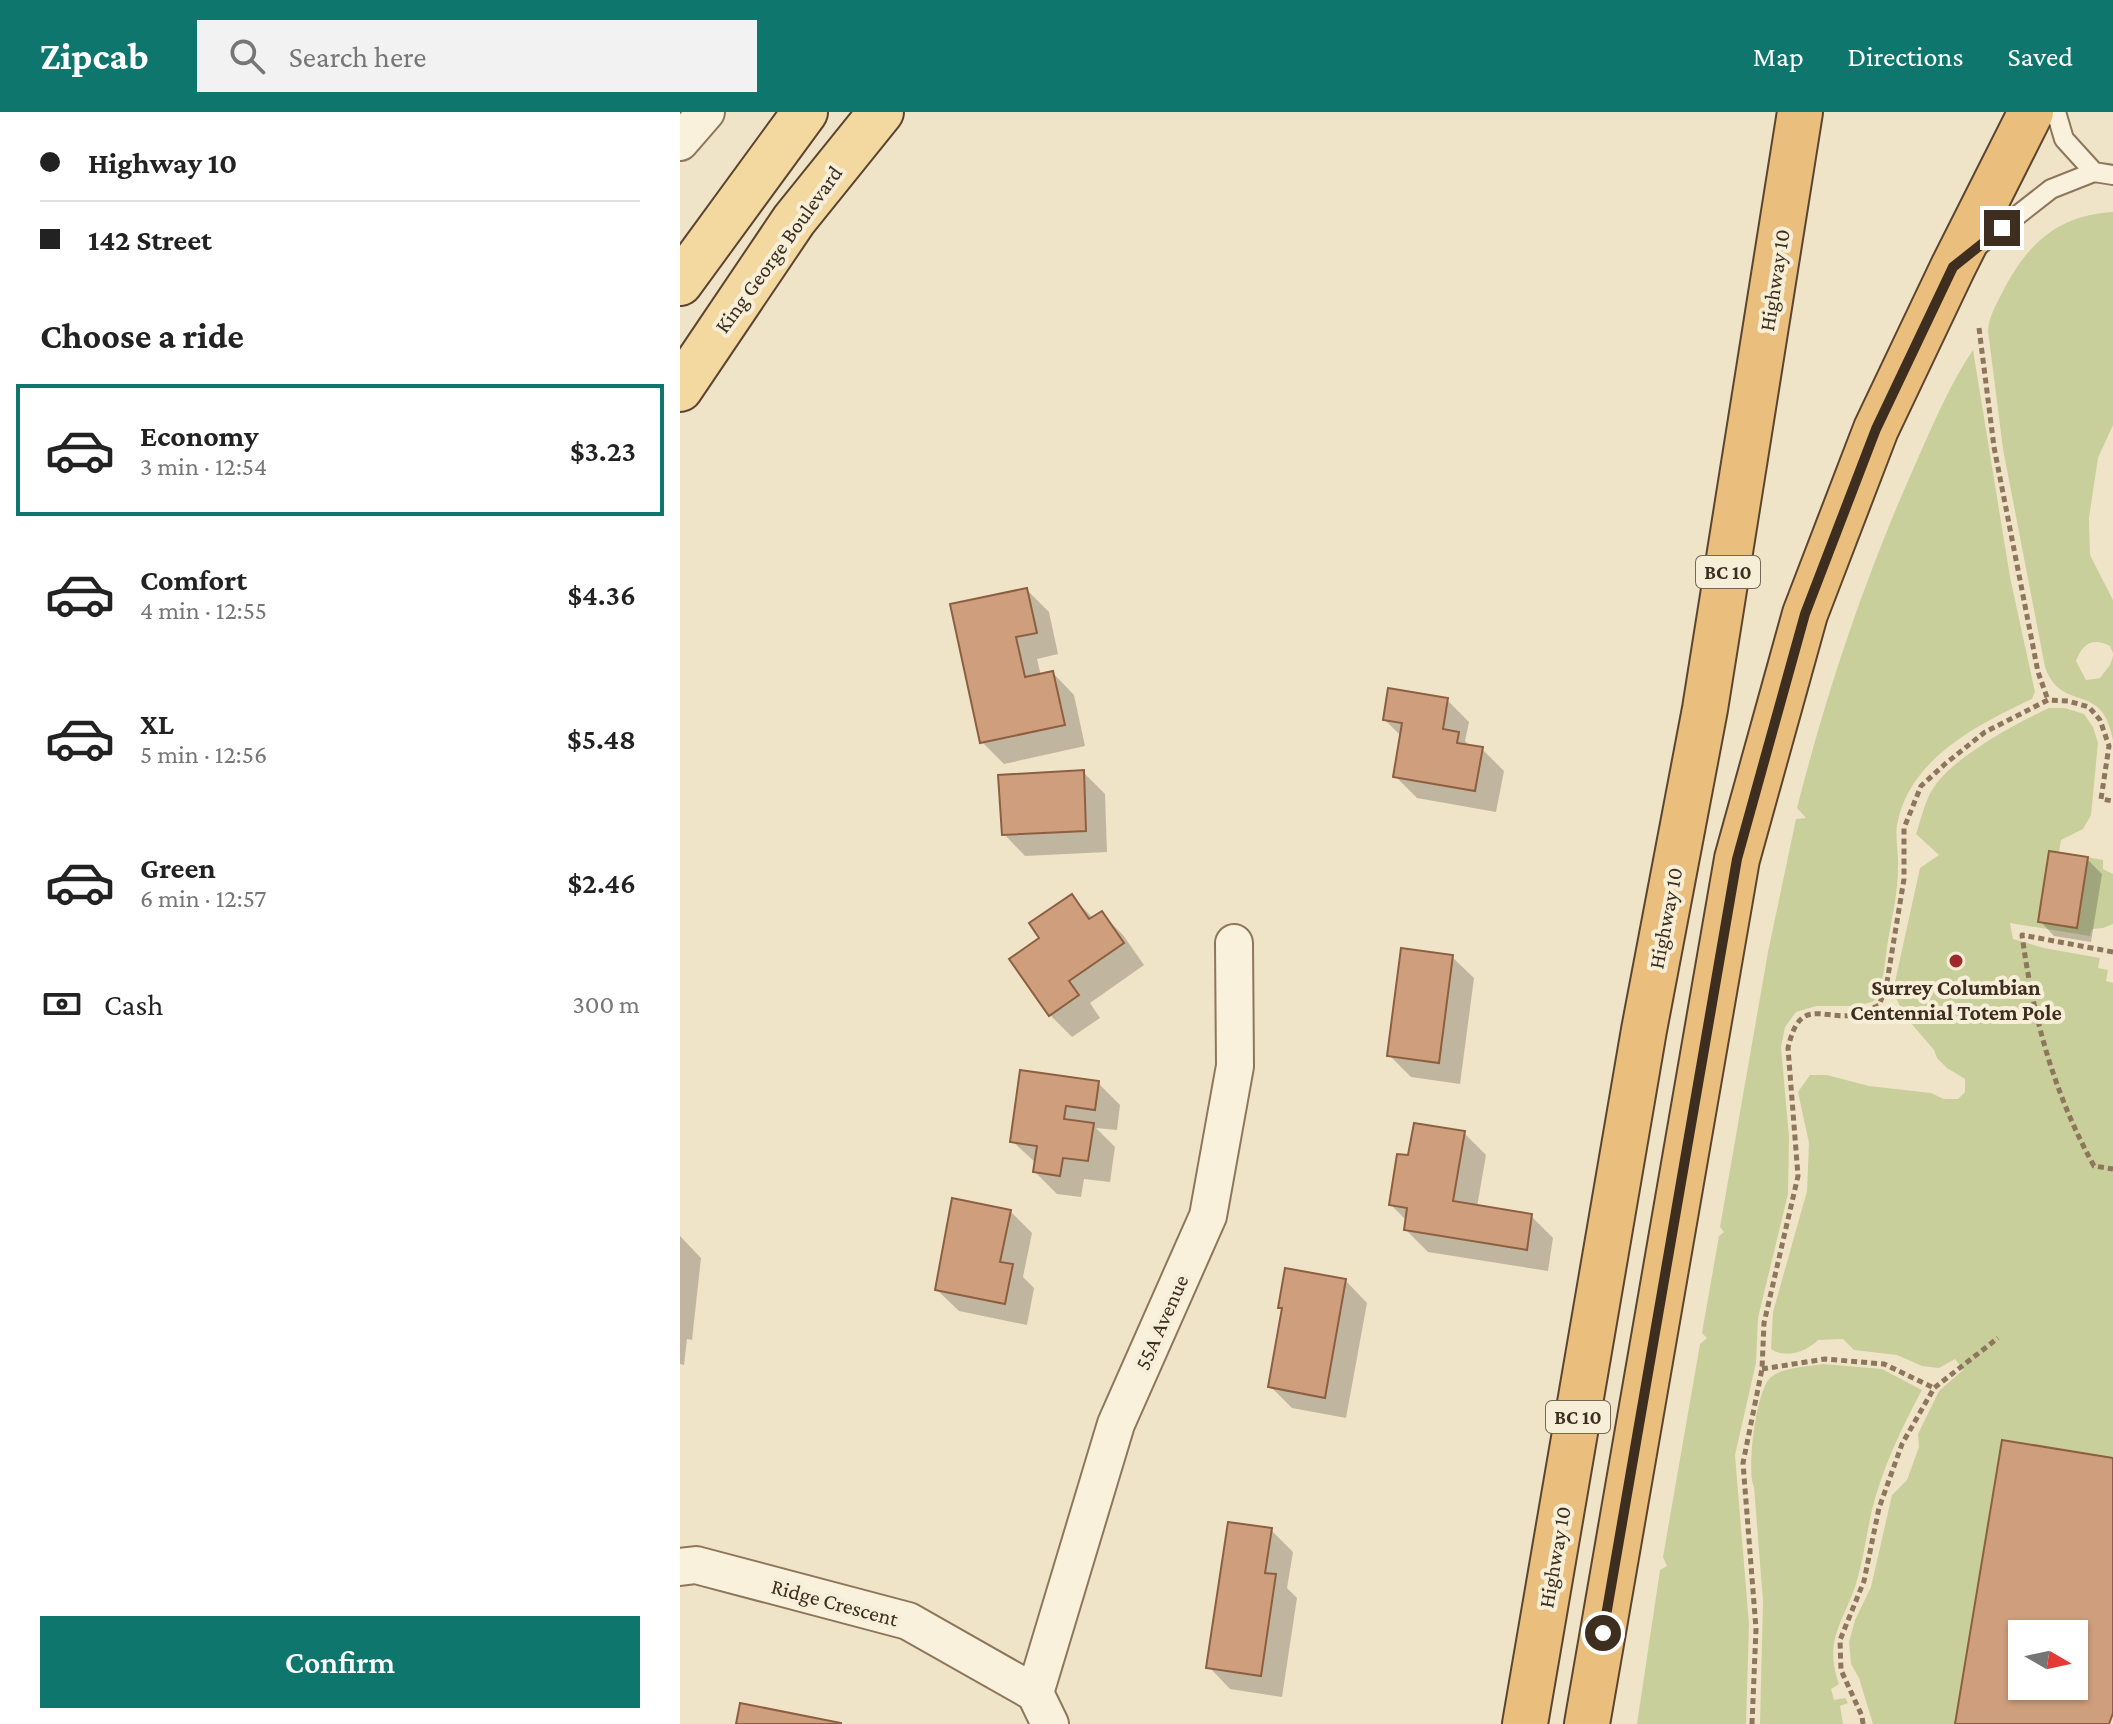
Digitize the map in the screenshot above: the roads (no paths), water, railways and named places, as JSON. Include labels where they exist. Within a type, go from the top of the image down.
[{"type":"highway","name":"Highway 10","points":[[1525,1724],[1644,1030],[1705,709],[1800,112]]},
{"type":"highway","name":"BC 10","points":[[1587,1724],[1737,859],[1805,614],[1876,429],[2031,112]]},
{"type":"main road","points":[[680,283],[805,112]]},
{"type":"main road","name":"King George Boulevard","points":[[680,389],[794,220],[881,112]]},
{"type":"street","points":[[680,142],[706,112]]},
{"type":"street","name":"55A Avenue","points":[[1043,1708],[1116,1424],[1208,1216],[1235,1066],[1234,943]]},
{"type":"street","name":"Ridge Crescent","points":[[680,1567],[696,1565],[908,1621],[1043,1708]]},
{"type":"lane","points":[[2056,112],[2064,139],[2094,172]]},
{"type":"lane","points":[[1953,267],[2051,189],[2094,172],[2113,175]]},
{"type":"place","name":"Surrey Columbian Centennial Totem Pole","points":[[1956,961]]}]
